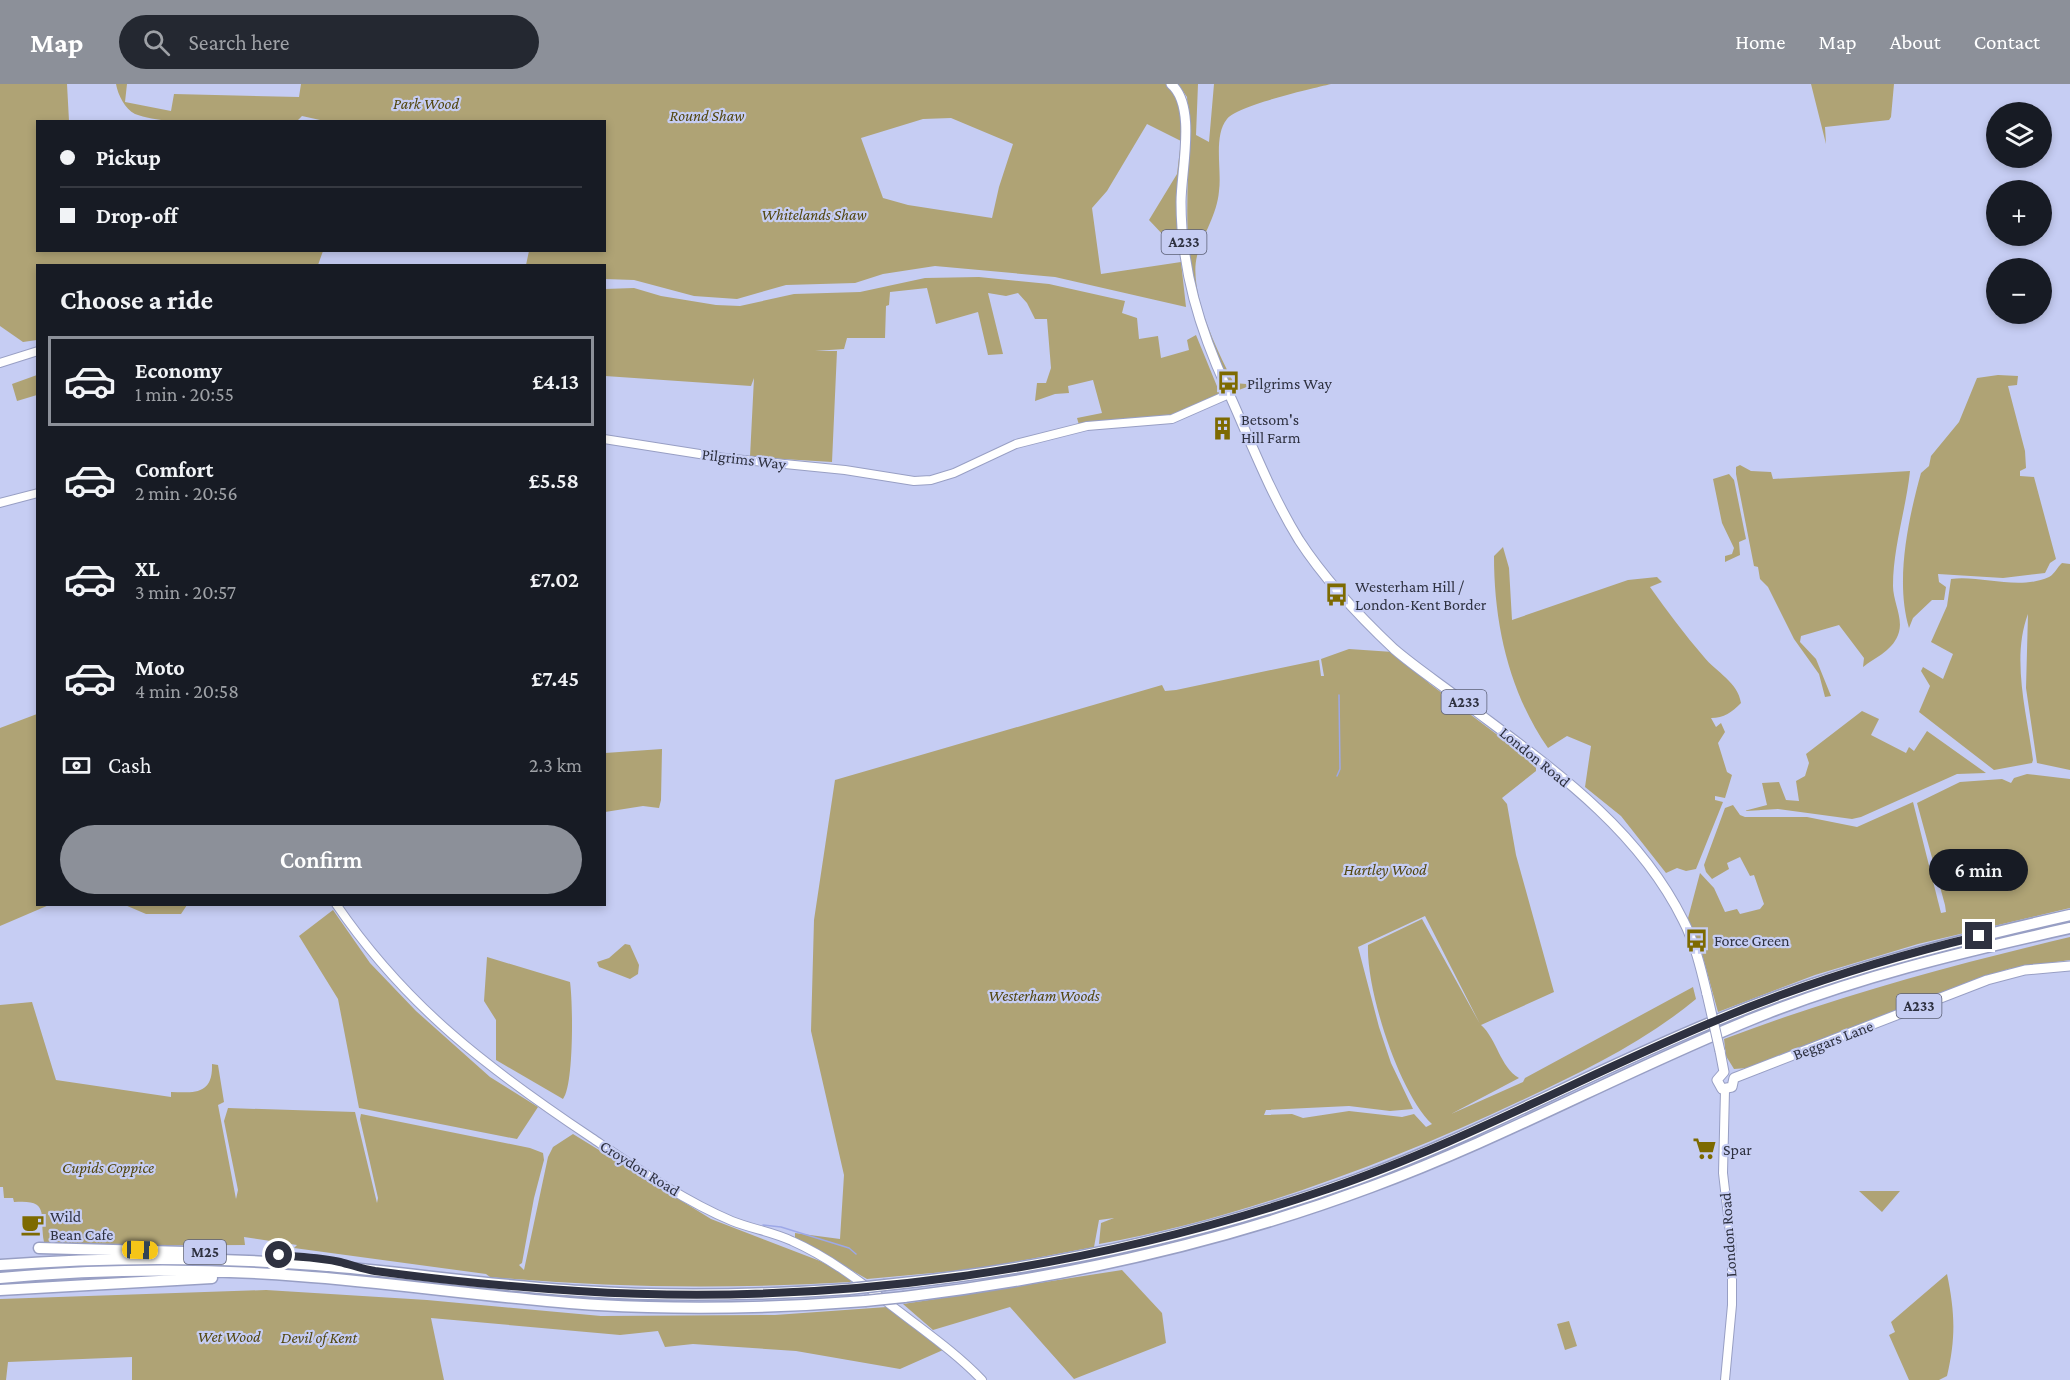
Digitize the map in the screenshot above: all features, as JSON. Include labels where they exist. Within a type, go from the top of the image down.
[{"type":"highway","name":"M25","points":[[0,1265],[95,1259],[280,1262],[521,1287],[628,1294],[744,1294],[849,1289],[990,1273],[1149,1242],[1252,1214],[1430,1151],[1673,1038],[1781,995],[1914,952],[2070,915]]},
{"type":"highway","name":"M25","points":[[0,1278],[145,1271],[272,1274],[609,1305],[736,1307],[866,1301],[1013,1282],[1083,1269],[1194,1243],[1279,1219],[1445,1158],[1670,1053],[1780,1008],[1903,968],[2070,928]]},
{"type":"highway","name":"M25","points":[[39,1248],[279,1255],[339,1261],[370,1270]]},
{"type":"highway","name":"M25","points":[[0,1290],[272,1274]]},
{"type":"main road","name":"A233","points":[[1171,84],[1178,90],[1184,105],[1185,134],[1181,203],[1186,264],[1203,335],[1230,396]]},
{"type":"main road","name":"London Road","points":[[1230,396],[1275,494],[1300,540],[1336,588],[1395,650],[1548,766],[1620,829],[1648,862],[1679,913],[1697,956],[1724,1072]]},
{"type":"main road","name":"Beggars Lane","points":[[1734,1078],[1987,980],[2025,970],[2070,966]]},
{"type":"main road","points":[[1724,1072],[1734,1078],[1733,1086],[1725,1090],[1720,1088],[1717,1082],[1719,1075],[1724,1072]]},
{"type":"street","points":[[0,363],[36,352]]},
{"type":"street","name":"Pilgrims Way","points":[[606,439],[725,458],[844,470],[914,481],[931,480],[954,473],[1025,441],[1087,426],[1172,419],[1230,396]]},
{"type":"street","points":[[0,503],[36,494]]},
{"type":"street","name":"Croydon Road","points":[[338,906],[375,956],[420,1006],[473,1055],[634,1166],[710,1210],[733,1221],[791,1241],[823,1257],[923,1330],[982,1380]]},
{"type":"street","name":"London Road","points":[[1725,1090],[1723,1173],[1732,1250],[1732,1305],[1725,1380]]},
{"type":"green space","points":[[0,84],[67,84],[69,120],[36,120],[36,252],[323,252],[318,264],[36,264],[36,340],[23,342],[0,326]]},
{"type":"green space","name":"Whitelands Shaw","points":[[116,84],[127,84],[125,102],[171,111],[174,94],[299,97],[301,84],[1166,84],[1181,107],[1183,120],[1177,190],[1182,255],[1149,220],[1177,174],[1181,141],[1147,124],[1107,191],[1092,208],[1101,274],[1181,262],[1186,307],[1055,277],[935,266],[883,274],[855,283],[786,285],[737,299],[694,296],[634,280],[606,279],[606,264],[526,264],[529,252],[606,252],[606,120],[320,120],[302,116],[298,120],[164,120],[131,112],[120,97]],"holes":[[[951,118],[1013,144],[992,218],[908,205],[883,198],[861,138],[923,119]]]},
{"type":"green space","points":[[1178,84],[1198,84],[1196,135],[1209,142],[1214,84],[1331,84],[1245,108],[1227,119],[1220,134],[1218,200],[1197,256],[1195,270],[1206,321],[1220,355],[1234,383],[1246,384],[1247,387],[1233,392],[1207,331],[1196,299],[1190,267],[1187,228],[1187,97]]},
{"type":"green space","points":[[1811,84],[1894,84],[1891,117],[1889,120],[1825,127],[1826,144]]},
{"type":"green space","points":[[979,277],[1049,284],[1125,301],[1122,313],[1137,318],[1139,339],[1158,336],[1161,358],[1189,350],[1187,340],[1196,335],[1221,396],[1170,415],[1079,425],[1077,418],[1102,413],[1093,380],[1068,386],[1069,393],[1055,394],[1035,401],[1037,383],[1046,383],[1051,368],[1047,319],[1035,319],[1027,303],[1018,293],[1006,296],[988,293],[1003,354],[988,355],[978,312],[936,324],[927,288],[890,292],[889,305],[886,306],[885,338],[847,338],[844,349],[815,351],[837,351],[832,462],[750,457],[754,378],[751,386],[606,376],[606,289],[634,288],[661,296],[716,305],[740,306],[794,294],[860,292],[925,278]]},
{"type":"green space","points":[[36,375],[36,395],[17,401],[12,384]]},
{"type":"green space","points":[[1998,375],[2018,376],[2017,385],[2008,386],[2025,451],[2026,468],[2020,471],[2020,476],[2034,477],[2056,559],[2050,563],[2045,573],[2003,578],[1938,574],[1939,582],[1946,587],[1944,600],[1932,600],[1913,618],[1909,628],[1903,591],[1903,571],[1908,530],[1921,473],[1929,466],[1931,456],[1959,422],[1977,378]]},
{"type":"green space","points":[[1740,465],[1751,471],[1771,472],[1773,479],[1910,471],[1894,572],[1893,592],[1900,627],[1897,638],[1884,652],[1863,667],[1864,658],[1839,625],[1801,636],[1800,642],[1816,659],[1831,696],[1825,697],[1819,674],[1794,639],[1768,587],[1760,579],[1758,567],[1754,566],[1736,474],[1736,467]]},
{"type":"green space","points":[[1729,474],[1734,480],[1746,539],[1739,542],[1740,555],[1725,562],[1725,556],[1732,554],[1734,548],[1722,523],[1713,479]]},
{"type":"green space","points":[[1503,547],[1509,568],[1512,620],[1628,580],[1657,577],[1662,582],[1650,587],[1697,649],[1736,689],[1741,703],[1728,714],[1711,718],[1716,727],[1721,723],[1725,732],[1718,743],[1727,772],[1732,775],[1725,798],[1715,796],[1715,800],[1723,802],[1696,869],[1686,871],[1677,868],[1666,873],[1621,816],[1585,787],[1591,746],[1567,736],[1548,748],[1534,726],[1514,681],[1501,632],[1494,556]]},
{"type":"green space","points":[[2062,563],[2070,564],[2070,770],[2037,763],[2026,688],[2028,614],[2023,631],[2021,668],[2024,705],[2033,760],[2032,763],[1994,770],[1919,712],[1930,686],[1921,671],[1923,667],[1943,679],[1953,654],[1931,642],[1947,606],[1951,579],[2025,583],[2051,576]]},
{"type":"green space","name":"Westerham Woods","points":[[1349,649],[1393,652],[1430,684],[1536,764],[1536,771],[1502,798],[1507,804],[1516,855],[1554,992],[1481,1025],[1507,1067],[1519,1078],[1451,1114],[1523,1082],[1525,1078],[1693,987],[1696,999],[1676,1015],[1611,1056],[1471,1124],[1314,1186],[1206,1220],[1099,1244],[1101,1223],[1114,1218],[1099,1220],[1094,1247],[977,1269],[867,1279],[795,1238],[795,1233],[840,1239],[844,1175],[811,1031],[814,920],[835,780],[1162,685],[1165,691],[1176,690],[1319,660],[1321,676],[1324,676],[1321,659]],"holes":[[[1425,916],[1480,1024],[1422,919],[1368,945],[1373,988],[1387,1040],[1408,1089],[1432,1124],[1426,1127],[1414,1114],[1402,1117],[1349,1111],[1303,1118],[1292,1114],[1264,1115],[1266,1110],[1349,1106],[1390,1111],[1413,1109],[1391,1063],[1358,947]]]},
{"type":"green space","points":[[1862,711],[1879,719],[1871,735],[1906,753],[1909,747],[1914,751],[1927,731],[1986,773],[1957,774],[1852,819],[1778,809],[1744,811],[1767,805],[1762,783],[1779,782],[1786,800],[1799,801],[1796,781],[1805,776],[1809,763],[1806,754]]},
{"type":"green space","points":[[36,714],[36,906],[47,906],[0,926],[0,728]]},
{"type":"green space","points":[[662,749],[659,808],[643,806],[606,812],[606,753]]},
{"type":"green space","points":[[2027,774],[2070,779],[2070,908],[1918,944],[1815,975],[1718,1012],[1699,943],[1687,922],[1700,873],[1714,888],[1725,912],[1737,909],[1740,914],[1760,909],[1764,904],[1754,875],[1750,876],[1740,857],[1727,863],[1729,869],[1712,879],[1706,872],[1704,865],[1725,808],[1733,805],[1740,815],[1745,817],[1807,817],[1857,827],[1913,802],[1941,913],[1946,912],[1945,905],[1917,803],[1960,782],[2002,779],[2011,783],[2014,778]]},
{"type":"green space","points":[[127,906],[186,906],[181,914],[146,914]]},
{"type":"green space","points":[[333,910],[370,963],[416,1011],[490,1077],[538,1107],[517,1139],[359,1108],[338,999],[299,936]]},
{"type":"green space","points":[[2070,937],[2070,960],[2008,969],[1747,1068],[1734,1069],[1726,1056],[1724,1039],[1766,1023],[1895,982]]},
{"type":"green space","points":[[625,944],[630,945],[639,965],[638,974],[630,979],[599,967],[597,962],[609,958]]},
{"type":"green space","points":[[487,957],[570,982],[571,1062],[567,1091],[563,1099],[496,1060],[496,1020],[484,1001]]},
{"type":"green space","name":"Cupids Coppice","points":[[32,1002],[56,1080],[171,1097],[171,1092],[201,1090],[210,1081],[212,1064],[218,1065],[224,1102],[218,1105],[236,1199],[238,1190],[224,1121],[228,1108],[355,1112],[377,1203],[378,1198],[360,1119],[361,1114],[530,1148],[543,1153],[544,1160],[534,1198],[522,1263],[519,1265],[524,1270],[548,1157],[553,1147],[573,1134],[711,1219],[820,1261],[848,1276],[851,1282],[760,1286],[670,1286],[535,1281],[490,1277],[486,1274],[294,1248],[297,1245],[244,1237],[245,1245],[51,1246],[44,1242],[41,1211],[38,1206],[34,1203],[14,1202],[13,1198],[4,1198],[3,1187],[0,1187],[0,1005]]},
{"type":"green space","points":[[1859,1191],[1900,1191],[1882,1212]]},
{"type":"green space","points":[[1122,1270],[1162,1313],[1166,1343],[1074,1379],[1010,1307],[933,1330],[903,1304]]},
{"type":"green space","points":[[1947,1274],[1952,1301],[1953,1325],[1952,1349],[1947,1376],[1939,1380],[1909,1380],[1889,1335],[1895,1332],[1891,1322]]},
{"type":"green space","points":[[266,1290],[427,1300],[601,1316],[775,1315],[887,1307],[943,1350],[900,1369],[796,1351],[693,1344],[665,1347],[658,1331],[620,1335],[431,1318],[444,1380],[132,1380],[132,1357],[8,1362],[6,1380],[0,1380],[0,1299]]},
{"type":"green space","points":[[1569,1321],[1577,1346],[1565,1350],[1557,1324]]},
{"type":"waterway","points":[[1337,776],[1340,769],[1339,695]]},
{"type":"waterway","points":[[763,1225],[781,1227],[849,1248],[856,1254]]},
{"type":"place","name":"Pilgrims Way","points":[[1229,383]]},
{"type":"place","name":"Betsom's Hill Farm","points":[[1223,428]]},
{"type":"place","name":"Westerham Hill / London-Kent Border","points":[[1337,595]]},
{"type":"place","name":"Force Green","points":[[1696,940]]},
{"type":"place","name":"Spar","points":[[1705,1149]]},
{"type":"place","name":"Wild Bean Cafe","points":[[32,1225]]},
{"type":"route","points":[[279,1255],[339,1261],[370,1270],[503,1285],[610,1293],[691,1295],[771,1294],[849,1289],[990,1273],[1043,1264],[1122,1248],[1200,1228],[1341,1185],[1503,1119],[1673,1038],[1748,1007],[1855,969],[1979,936]]},
{"type":"park label","name":"Park Wood","points":[[426,103]]},
{"type":"park label","name":"Round Shaw","points":[[707,115]]},
{"type":"park label","name":"Hartley Wood","points":[[1385,869]]},
{"type":"park label","name":"Wet Wood","points":[[229,1336]]},
{"type":"park label","name":"Devil of Kent","points":[[319,1337]]}]
